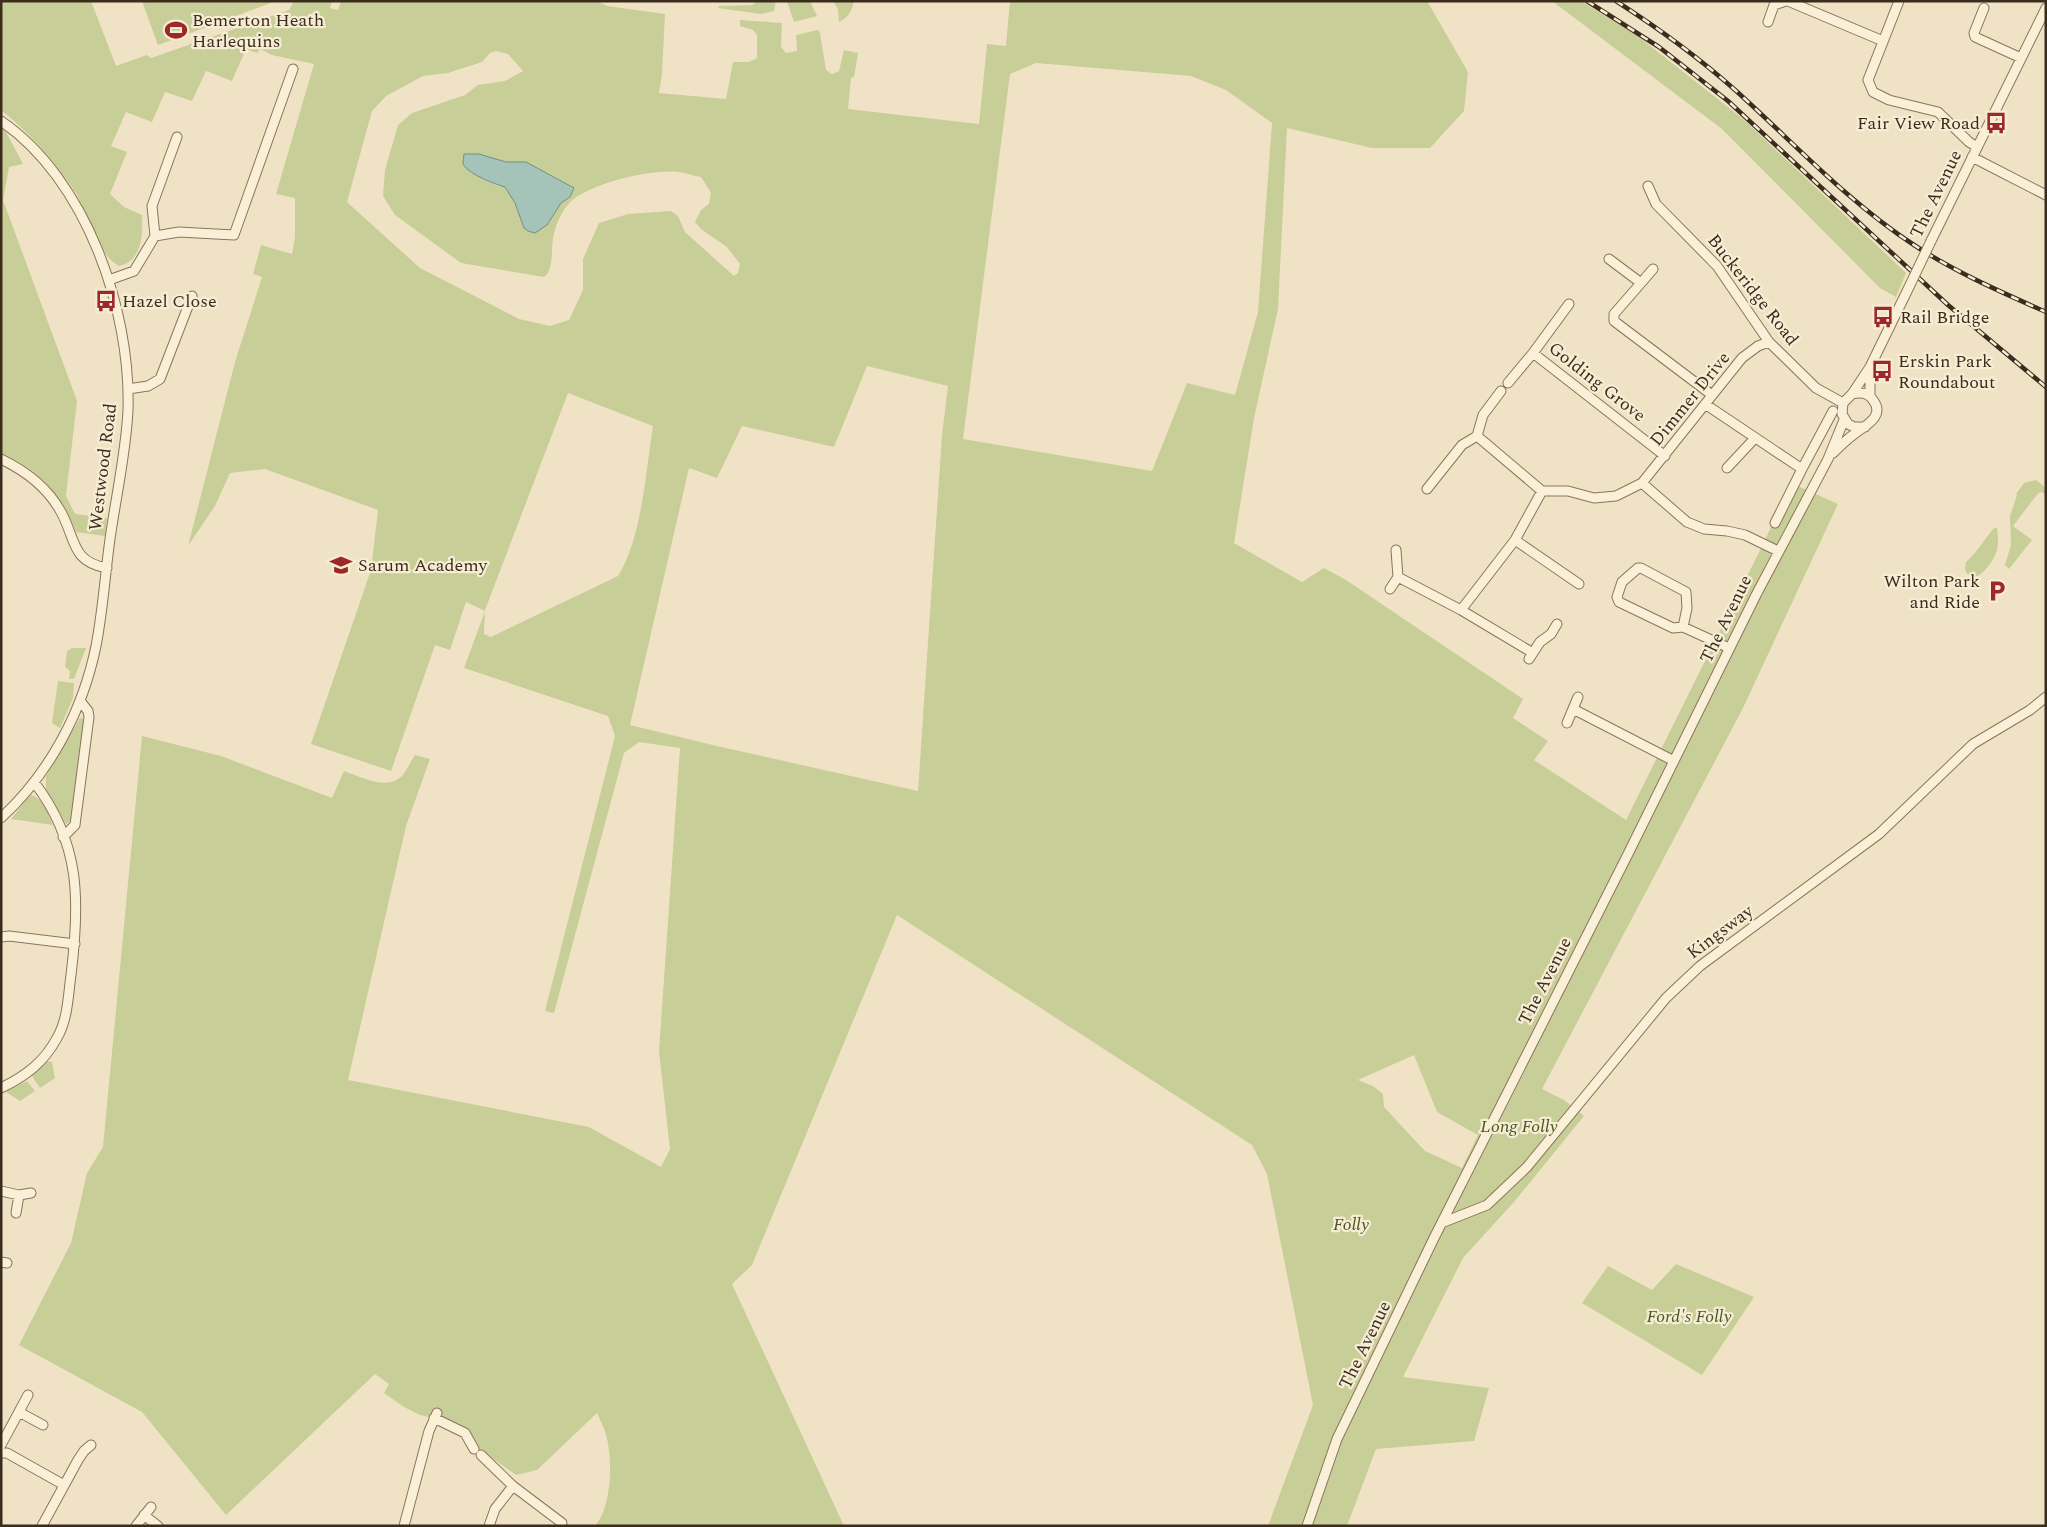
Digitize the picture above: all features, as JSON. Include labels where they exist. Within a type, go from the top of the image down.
[{"type":"street","points":[[1768,22],[1774,5],[1787,1],[1883,41]]},
{"type":"street","points":[[1899,1],[1868,80],[1873,92],[1889,100],[1938,112],[1969,142],[1977,147]]},
{"type":"street","points":[[1984,8],[1974,33],[1975,37],[2021,58]]},
{"type":"street","name":"The Avenue","points":[[1307,1526],[1337,1439],[1434,1238],[1444,1222],[1506,1092],[1674,762],[1778,551],[1828,459],[1844,420],[1842,414],[1843,404],[1870,367],[2046,8]]},
{"type":"street","points":[[155,236],[179,232],[234,235],[293,69]]},
{"type":"street","name":"Westwood Road","points":[[1,121],[30,145],[51,169],[62,184],[91,234],[109,280],[123,341],[128,390],[126,433],[96,646],[81,702],[66,731],[34,782],[1,818]]},
{"type":"street","points":[[109,280],[134,271],[155,236],[152,206],[177,137]]},
{"type":"street","points":[[1972,157],[2046,195]]},
{"type":"street","name":"Buckeridge Road","points":[[1648,186],[1656,204],[1717,266],[1769,342],[1816,388],[1843,404]]},
{"type":"street","points":[[1609,259],[1641,283]]},
{"type":"street","points":[[1653,268],[1614,314],[1614,321],[1712,395]]},
{"type":"street","points":[[128,390],[148,386],[160,378],[192,296]]},
{"type":"street","name":"Golding Grove","points":[[1508,383],[1534,353],[1569,304]]},
{"type":"street","name":"Dimmer Drive","points":[[1642,484],[1742,358],[1758,346],[1769,342]]},
{"type":"street","name":"Golding Grove","points":[[1534,353],[1665,456]]},
{"type":"street","name":"The Avenue","points":[[1828,459],[1846,440],[1872,422],[1877,412],[1874,401],[1870,396],[1870,367]]},
{"type":"street","points":[[1426,489],[1462,445],[1477,436],[1483,415],[1502,391]]},
{"type":"street","points":[[1852,394],[1864,393],[1870,396]]},
{"type":"street","points":[[1705,404],[1802,469]]},
{"type":"street","points":[[1775,523],[1833,411]]},
{"type":"street","points":[[1844,420],[1854,427],[1865,427]]},
{"type":"street","points":[[1477,436],[1542,491],[1568,491],[1583,496],[1604,498],[1616,496],[1642,484],[1687,522],[1704,529],[1745,535],[1778,551]]},
{"type":"street","points":[[1727,468],[1755,438]]},
{"type":"street","points":[[1,459],[23,471],[44,489],[62,513],[80,556],[94,566],[106,568]]},
{"type":"street","points":[[1461,610],[1516,540],[1542,491]]},
{"type":"street","points":[[1516,540],[1579,584]]},
{"type":"street","points":[[1390,590],[1398,577],[1396,550]]},
{"type":"street","points":[[1682,627],[1687,608],[1687,595],[1683,589],[1642,568],[1638,568],[1622,582],[1617,597],[1619,602],[1673,628],[1682,627],[1729,648]]},
{"type":"street","points":[[1398,577],[1461,610],[1531,656],[1540,642],[1551,634],[1557,624]]},
{"type":"street","points":[[1567,723],[1578,697]]},
{"type":"street","name":"Kingsway","points":[[1444,1222],[1487,1205],[1527,1167],[1666,998],[1700,966],[1879,834],[1973,744],[2030,710],[2046,697]]},
{"type":"street","points":[[64,837],[75,825],[88,726],[88,710],[81,702]]},
{"type":"street","points":[[1573,710],[1674,762]]},
{"type":"street","points":[[1,1088],[32,1070],[46,1055],[59,1036],[66,1011],[75,944],[77,893],[70,855],[51,808],[34,782]]},
{"type":"street","points":[[1,937],[9,936],[75,944]]},
{"type":"street","points":[[1,1191],[31,1194]]},
{"type":"street","points":[[16,1213],[19,1194]]},
{"type":"street","points":[[1,1445],[28,1395]]},
{"type":"street","points":[[19,1412],[43,1425]]},
{"type":"street","points":[[404,1526],[436,1416],[465,1434],[478,1452],[513,1486],[562,1523]]},
{"type":"street","points":[[42,1526],[81,1454],[91,1445]]},
{"type":"street","points":[[1,1453],[7,1453],[64,1485]]},
{"type":"street","points":[[489,1526],[494,1509],[513,1486]]},
{"type":"street","points":[[136,1526],[151,1507]]},
{"type":"street","points":[[144,1515],[158,1526]]},
{"type":"green space","points":[[1,1],[91,1],[116,66],[147,55],[151,58],[289,10],[294,1],[332,1],[330,8],[338,10],[341,1],[596,1],[607,6],[665,14],[662,74],[659,93],[726,99],[733,62],[749,62],[757,58],[757,35],[753,30],[740,26],[740,20],[782,23],[781,47],[786,53],[797,51],[796,35],[818,30],[826,70],[832,74],[839,71],[844,50],[858,53],[854,77],[851,78],[848,109],[979,124],[987,44],[1006,46],[1010,1],[1427,1],[1468,72],[1464,111],[1430,148],[1372,148],[1287,128],[1278,309],[1254,418],[1234,543],[1302,582],[1324,568],[1346,580],[1523,699],[1513,718],[1548,741],[1534,760],[1626,820],[1766,538],[1791,483],[1838,504],[1743,708],[1542,1089],[1564,1100],[1584,1116],[1514,1202],[1463,1258],[1403,1377],[1489,1388],[1474,1441],[1376,1449],[1347,1526],[1268,1526],[1313,1405],[1267,1174],[1252,1145],[897,915],[752,1265],[732,1284],[844,1526],[595,1526],[601,1518],[605,1507],[610,1482],[608,1445],[597,1413],[537,1470],[516,1475],[442,1420],[420,1415],[404,1407],[384,1393],[389,1384],[375,1374],[226,1515],[142,1412],[19,1345],[71,1243],[87,1173],[103,1147],[142,736],[221,756],[332,798],[344,771],[382,783],[396,780],[402,776],[415,755],[430,759],[406,826],[348,1080],[589,1127],[661,1167],[670,1149],[659,1051],[680,748],[639,742],[624,753],[554,1013],[545,1011],[615,736],[608,716],[464,668],[485,611],[466,602],[450,650],[435,645],[391,771],[311,744],[371,570],[378,510],[265,469],[230,473],[215,506],[188,546],[235,362],[262,277],[253,274],[261,245],[292,254],[295,237],[295,198],[276,194],[314,64],[272,55],[260,49],[257,53],[246,49],[232,81],[206,71],[192,101],[165,92],[152,122],[126,112],[111,146],[127,152],[110,194],[124,207],[142,215],[142,231],[137,253],[127,263],[119,266],[104,252],[98,242],[78,196],[72,187],[48,156],[1,110]],"holes":[[[496,51],[508,54],[523,71],[505,81],[478,85],[465,95],[412,113],[398,125],[385,170],[383,196],[395,215],[461,263],[544,277],[550,269],[554,235],[558,221],[571,201],[585,192],[625,178],[654,173],[679,172],[701,177],[711,193],[709,204],[701,210],[695,222],[701,229],[727,247],[740,264],[738,273],[734,276],[685,232],[678,216],[671,211],[628,214],[599,223],[583,259],[583,290],[569,320],[550,326],[519,319],[420,268],[347,202],[372,111],[386,96],[423,76],[448,73],[482,62],[490,53]],[[1036,63],[1191,76],[1226,90],[1272,123],[1258,312],[1235,395],[1187,383],[1152,471],[963,439],[1010,74]],[[867,366],[948,386],[942,435],[918,791],[630,725],[689,468],[717,478],[742,426],[834,447]],[[568,393],[653,426],[642,503],[633,543],[618,576],[491,637],[484,634],[485,611]],[[1414,1055],[1437,1112],[1478,1135],[1462,1168],[1425,1151],[1384,1107],[1383,1094],[1373,1086],[1358,1080]]]},
{"type":"green space","name":"Bemerton Heath Harlequins","points":[[142,1],[276,1],[158,45]]},
{"type":"green space","points":[[756,1],[776,1],[774,11],[761,14],[718,8],[719,6],[753,5]]},
{"type":"green space","points":[[787,1],[810,1],[817,16],[794,22]]},
{"type":"green space","points":[[833,1],[854,1],[849,14],[839,22],[838,9]]},
{"type":"green space","points":[[1552,1],[1581,1],[1639,37],[1743,119],[1906,273],[1896,297],[1880,288],[1722,129]]},
{"type":"green space","points":[[1,127],[5,130],[23,164],[9,167],[3,200],[77,401],[66,496],[75,514],[107,518],[105,536],[76,532],[63,506],[47,484],[27,467],[1,453]]},
{"type":"green space","points":[[2036,480],[2046,488],[2046,494],[2040,492],[2013,526],[2032,540],[2009,569],[2005,565],[2011,545],[2010,516],[2016,494],[2024,483]]},
{"type":"green space","points":[[1994,528],[1997,528],[1998,541],[1994,558],[1982,573],[1973,577],[1965,570],[1966,562]]},
{"type":"green space","points":[[72,648],[86,648],[74,679],[69,679],[70,671],[65,667],[67,651]]},
{"type":"green space","points":[[58,681],[74,683],[73,698],[60,728],[52,723]]},
{"type":"green space","points":[[80,718],[84,719],[85,726],[73,820],[66,824],[46,789],[46,776]]},
{"type":"green space","points":[[30,795],[35,796],[42,802],[53,825],[11,819]]},
{"type":"green space","points":[[47,1061],[52,1062],[55,1078],[40,1088],[32,1076]]},
{"type":"green space","points":[[27,1081],[35,1091],[20,1101],[6,1092]]},
{"type":"green space","name":"Ford's Folly","points":[[1676,1264],[1754,1297],[1702,1375],[1582,1303],[1608,1266],[1652,1290]]},
{"type":"water","points":[[464,154],[479,154],[506,162],[526,162],[574,188],[570,197],[561,203],[547,225],[535,233],[528,231],[524,228],[515,203],[505,187],[481,178],[469,171],[463,163]]},
{"type":"railway","points":[[1587,1],[1659,47],[1728,101],[1948,305],[2046,387]]},
{"type":"railway","points":[[1616,1],[1677,43],[1720,77],[1821,171],[1890,228],[1946,264],[2046,312]]},
{"type":"place","name":"Bemerton Heath Harlequins","points":[[176,30]]},
{"type":"place","name":"Fair View Road","points":[[1996,123]]},
{"type":"place","name":"Hazel Close","points":[[106,301]]},
{"type":"place","name":"Rail Bridge","points":[[1883,317]]},
{"type":"place","name":"Erskin Park Roundabout","points":[[1882,371]]},
{"type":"place","name":"Sarum Academy","points":[[341,565]]},
{"type":"place","name":"Wilton Park and Ride","points":[[1997,591]]},
{"type":"park label","name":"Long Folly","points":[[1519,1126]]},
{"type":"park label","name":"Folly","points":[[1351,1224]]}]
